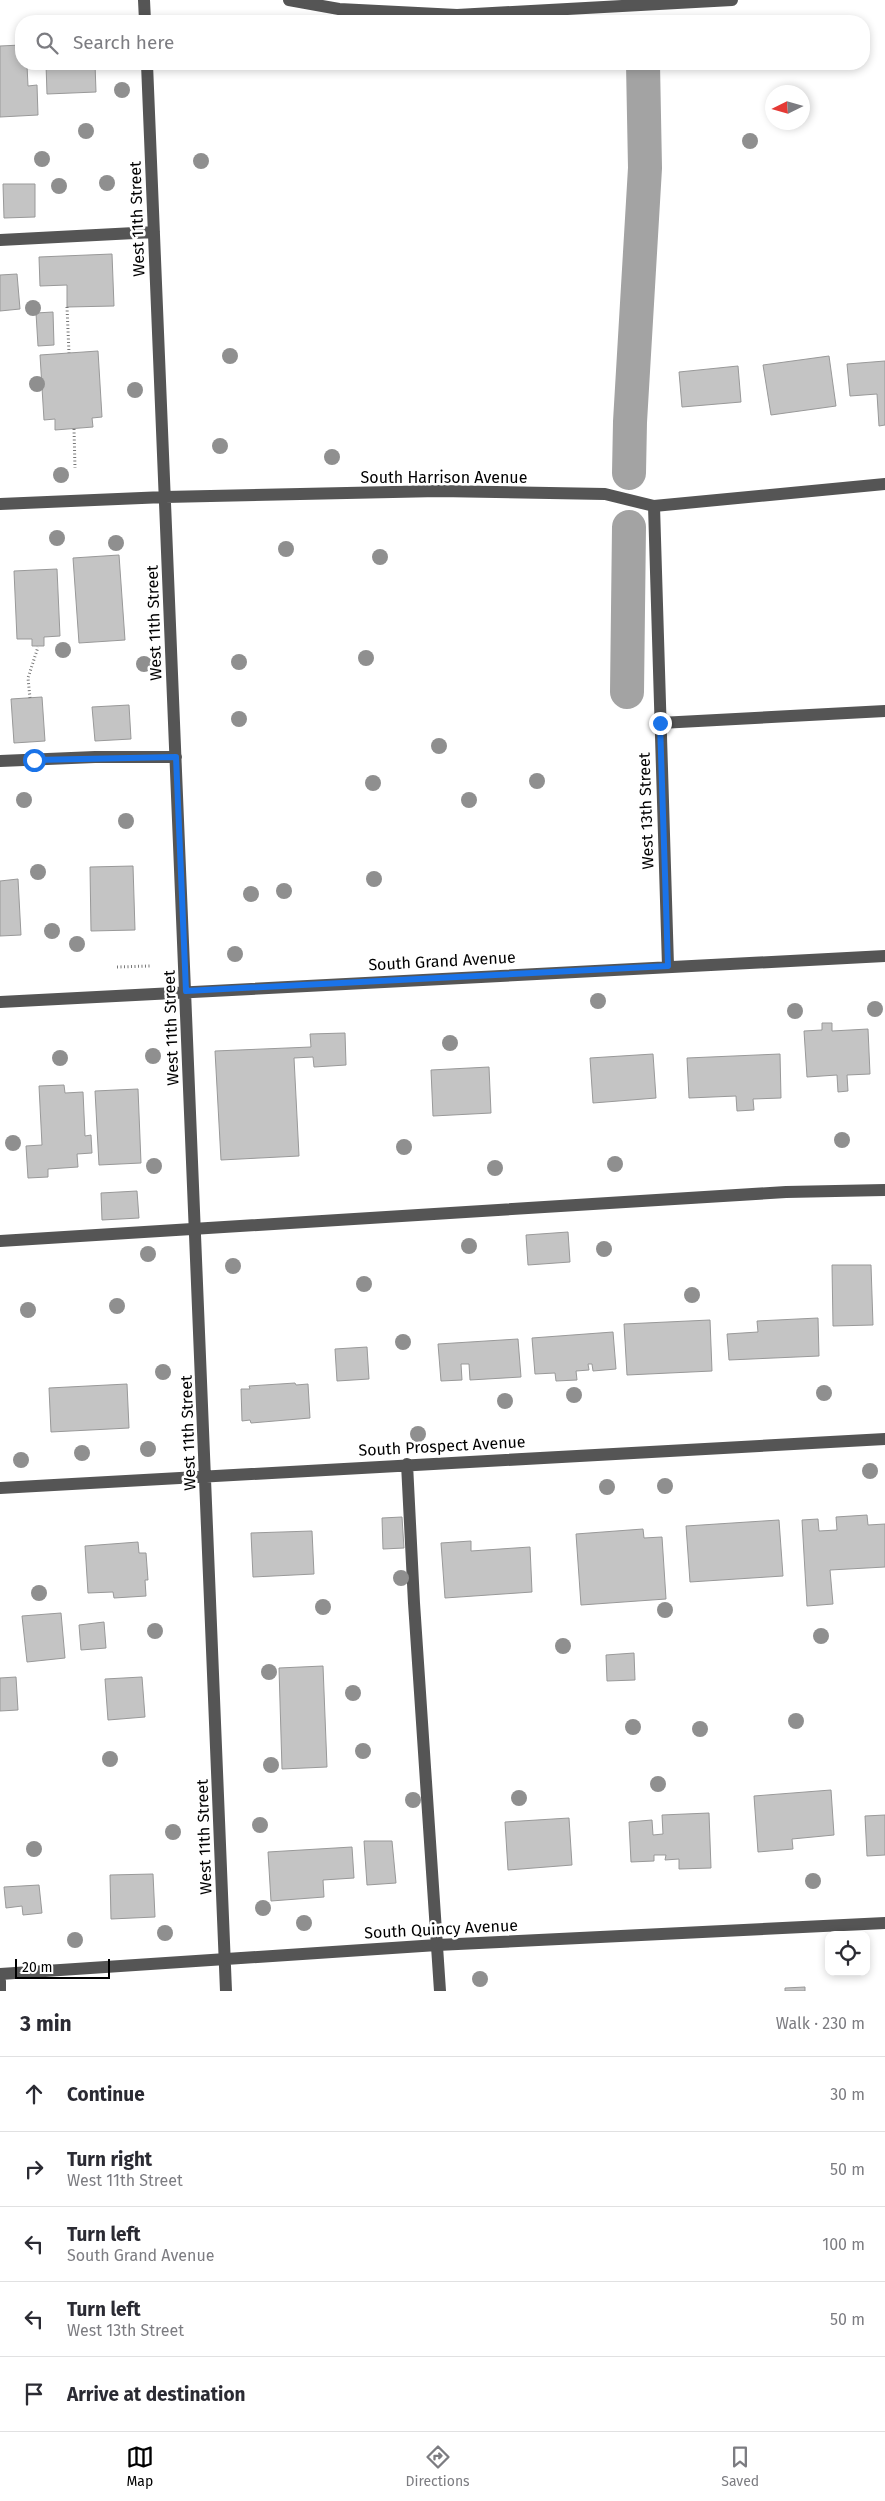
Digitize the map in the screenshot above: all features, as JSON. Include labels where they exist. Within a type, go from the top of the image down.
[{"type":"street","points":[[144,0],[145,15]]},
{"type":"street","points":[[289,0],[339,9],[457,15],[732,0]]},
{"type":"street","name":"West 11th Street","points":[[147,70],[226,1991]]},
{"type":"street","points":[[0,240],[154,232]]},
{"type":"street","name":"South Harrison Avenue","points":[[0,504],[165,497],[439,491],[595,494],[654,506],[885,484]]},
{"type":"street","name":"West 13th Street","points":[[654,506],[668,966]]},
{"type":"street","points":[[660,723],[885,711]]},
{"type":"street","points":[[0,761],[95,757],[176,757]]},
{"type":"street","name":"South Grand Avenue","points":[[0,1002],[885,956]]},
{"type":"street","points":[[0,1241],[786,1192],[885,1190]]},
{"type":"street","name":"South Prospect Avenue","points":[[0,1488],[206,1475],[885,1439]]},
{"type":"street","points":[[407,1464],[414,1603],[440,1991]]},
{"type":"street","name":"South Quincy Avenue","points":[[0,1974],[437,1946],[885,1923]]},
{"type":"street","points":[[0,1981],[0,1991]]},
{"type":"path","points":[[67,307],[69,353]]},
{"type":"path","points":[[74,429],[76,468]]},
{"type":"path","points":[[30,698],[28,678],[38,647]]},
{"type":"path","points":[[116,967],[150,966]]},
{"type":"building","points":[[15,45],[15,70],[27,70],[28,86],[37,85],[38,115],[0,117],[0,46]]},
{"type":"building","points":[[46,70],[95,70],[96,92],[47,94]]},
{"type":"building","points":[[3,184],[35,184],[35,217],[4,218]]},
{"type":"building","points":[[112,254],[114,306],[67,307],[67,285],[40,286],[39,257]]},
{"type":"building","points":[[17,274],[20,309],[0,311],[0,275]]},
{"type":"building","points":[[53,312],[54,345],[38,346],[36,313]]},
{"type":"building","points":[[98,351],[102,417],[92,418],[93,427],[55,430],[55,419],[44,420],[40,355]]},
{"type":"building","points":[[829,356],[836,406],[771,415],[763,365]]},
{"type":"building","points":[[885,361],[885,425],[879,426],[877,394],[850,396],[847,364]]},
{"type":"building","points":[[738,366],[741,402],[682,407],[679,372]]},
{"type":"building","points":[[119,555],[125,640],[79,643],[73,558]]},
{"type":"building","points":[[57,569],[60,636],[44,637],[44,646],[32,646],[32,639],[17,639],[14,571]]},
{"type":"building","points":[[42,697],[45,741],[14,743],[11,699]]},
{"type":"building","points":[[129,705],[131,739],[95,741],[92,707]]},
{"type":"building","points":[[133,866],[135,930],[91,931],[90,867]]},
{"type":"building","points":[[18,879],[21,935],[0,936],[0,881]]},
{"type":"building","points":[[822,1023],[832,1023],[832,1031],[868,1029],[870,1074],[847,1075],[848,1091],[838,1092],[837,1075],[807,1077],[804,1031],[822,1030]]},
{"type":"building","points":[[345,1033],[346,1065],[314,1067],[313,1057],[294,1058],[299,1156],[221,1160],[215,1051],[311,1047],[310,1034]]},
{"type":"building","points":[[653,1054],[656,1098],[593,1103],[590,1058]]},
{"type":"building","points":[[780,1054],[781,1098],[753,1099],[754,1110],[737,1111],[736,1096],[689,1098],[687,1058]]},
{"type":"building","points":[[489,1067],[491,1113],[433,1116],[431,1070]]},
{"type":"building","points":[[64,1085],[65,1093],[83,1092],[85,1136],[91,1135],[92,1153],[77,1154],[78,1167],[48,1169],[48,1177],[28,1178],[26,1146],[42,1145],[39,1086]]},
{"type":"building","points":[[138,1089],[141,1163],[99,1165],[95,1091]]},
{"type":"building","points":[[137,1191],[139,1218],[102,1220],[101,1193]]},
{"type":"building","points":[[568,1232],[570,1262],[528,1265],[526,1235]]},
{"type":"building","points":[[832,1265],[871,1265],[873,1325],[833,1326]]},
{"type":"building","points":[[818,1318],[819,1356],[729,1360],[727,1334],[758,1332],[757,1321]]},
{"type":"building","points":[[710,1320],[712,1371],[627,1375],[624,1324]]},
{"type":"building","points":[[613,1332],[616,1369],[593,1371],[592,1364],[588,1364],[589,1370],[576,1371],[577,1380],[556,1381],[555,1373],[535,1374],[532,1338]]},
{"type":"building","points":[[518,1339],[521,1377],[470,1380],[469,1364],[461,1364],[462,1380],[441,1381],[438,1344]]},
{"type":"building","points":[[367,1347],[369,1379],[337,1381],[335,1349]]},
{"type":"building","points":[[295,1383],[296,1385],[308,1384],[310,1418],[251,1423],[250,1420],[242,1421],[241,1389],[250,1389],[249,1386]]},
{"type":"building","points":[[127,1384],[129,1428],[51,1432],[49,1388]]},
{"type":"building","points":[[867,1515],[868,1525],[885,1524],[885,1567],[830,1570],[833,1604],[807,1606],[802,1520],[818,1519],[819,1531],[837,1530],[836,1517]]},
{"type":"building","points":[[402,1517],[404,1548],[383,1549],[382,1518]]},
{"type":"building","points":[[779,1520],[783,1576],[690,1582],[686,1526]]},
{"type":"building","points":[[643,1529],[644,1538],[662,1537],[666,1599],[581,1605],[576,1534]]},
{"type":"building","points":[[312,1531],[314,1574],[253,1577],[251,1533]]},
{"type":"building","points":[[471,1541],[471,1551],[530,1547],[532,1592],[445,1598],[441,1543]]},
{"type":"building","points":[[138,1542],[139,1553],[146,1553],[148,1580],[145,1580],[146,1596],[114,1598],[113,1592],[88,1593],[85,1546]]},
{"type":"building","points":[[61,1613],[65,1658],[27,1662],[22,1616]]},
{"type":"building","points":[[104,1622],[106,1648],[81,1650],[79,1625]]},
{"type":"building","points":[[634,1653],[635,1680],[607,1681],[606,1655]]},
{"type":"building","points":[[323,1666],[327,1767],[282,1769],[279,1668]]},
{"type":"building","points":[[16,1677],[18,1710],[0,1711],[0,1678]]},
{"type":"building","points":[[142,1677],[145,1717],[108,1720],[105,1679]]},
{"type":"building","points":[[831,1790],[834,1835],[792,1839],[793,1849],[758,1852],[754,1796]]},
{"type":"building","points":[[709,1813],[711,1868],[679,1869],[679,1859],[665,1860],[666,1855],[654,1855],[654,1861],[631,1862],[629,1822],[652,1820],[653,1835],[663,1834],[662,1815]]},
{"type":"building","points":[[885,1815],[885,1855],[867,1856],[865,1816]]},
{"type":"building","points":[[569,1818],[572,1865],[508,1870],[505,1822]]},
{"type":"building","points":[[364,1841],[392,1841],[396,1883],[367,1885]]},
{"type":"building","points":[[352,1847],[354,1878],[323,1880],[324,1897],[271,1901],[268,1852]]},
{"type":"building","points":[[153,1874],[155,1917],[111,1919],[110,1875]]},
{"type":"building","points":[[39,1885],[42,1913],[23,1915],[22,1906],[6,1908],[4,1887]]},
{"type":"building","points":[[805,1987],[805,1991],[785,1991],[785,1988]]},
{"type":"waterway","points":[[629,473],[630,422],[645,168],[643,70]]},
{"type":"waterway","points":[[627,692],[629,527]]},
{"type":"route","points":[[34,760],[95,757],[176,757],[186,991],[668,966],[660,723]]}]
